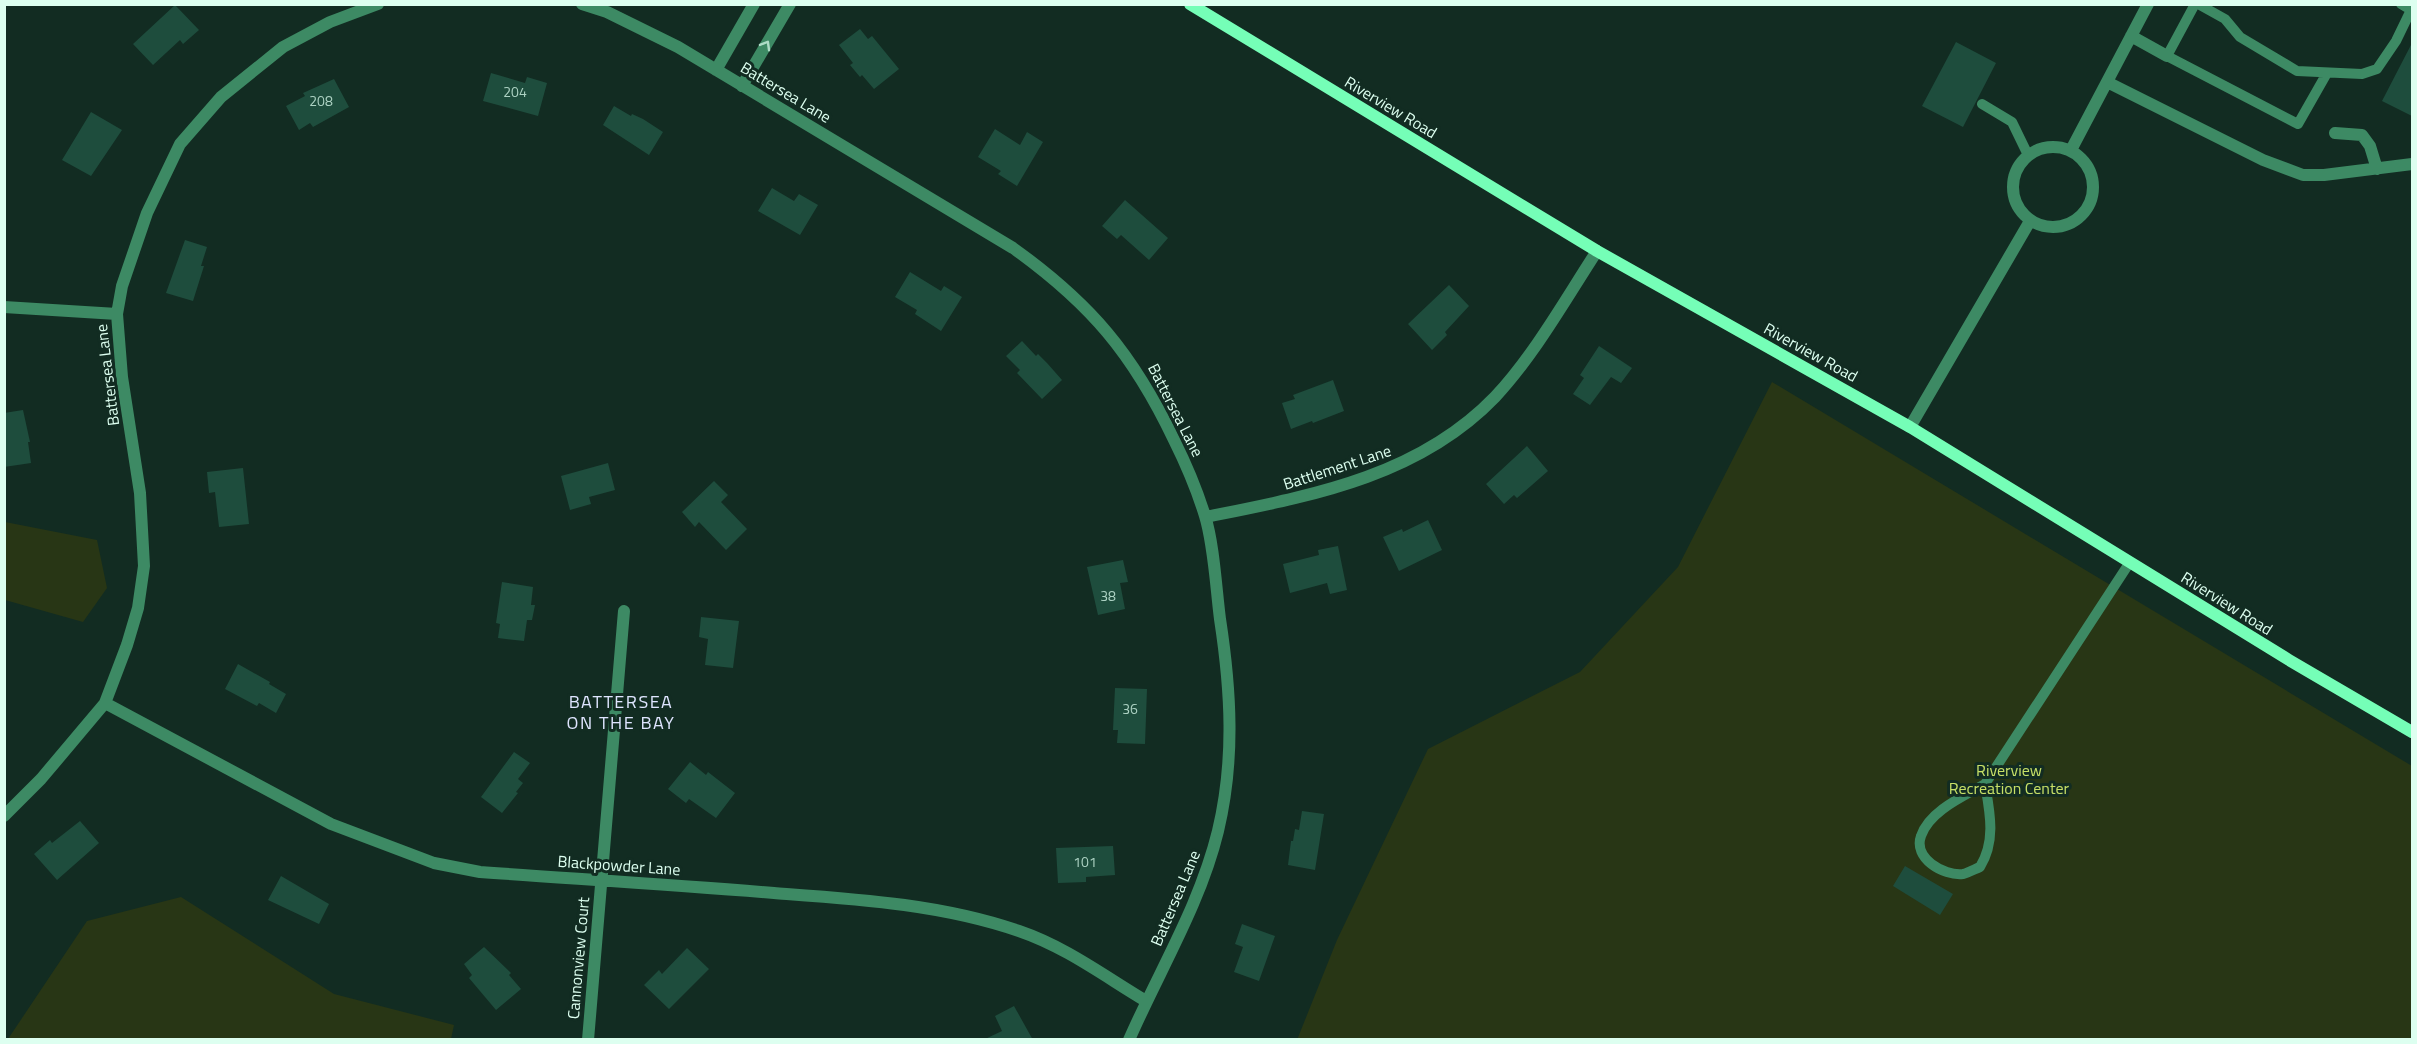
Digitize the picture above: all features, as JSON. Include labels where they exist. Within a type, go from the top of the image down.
[{"type":"street","name":"Battersea Lane","points":[[4,816],[41,779],[105,703],[138,608],[144,566],[140,493],[122,377],[117,314],[122,285],[147,213],[180,144],[221,97],[283,47],[330,22],[378,4]]},
{"type":"street","name":"Battersea Lane","points":[[582,4],[607,12],[678,47],[1013,248],[1063,286],[1102,325],[1145,382],[1179,451],[1206,518],[1230,687],[1230,747],[1218,830],[1202,880],[1129,1040]]},
{"type":"street","points":[[716,70],[754,4]]},
{"type":"street","points":[[742,86],[790,4]]},
{"type":"street","name":"Riverview Road","points":[[1190,4],[1597,251],[1910,427],[2289,660],[2412,732]]},
{"type":"street","points":[[2071,150],[2148,4]]},
{"type":"street","points":[[2131,36],[2167,56]]},
{"type":"street","points":[[2107,82],[2263,160],[2303,175],[2324,175],[2412,164]]},
{"type":"street","points":[[2335,133],[2362,135],[2370,146],[2377,169]]},
{"type":"street","points":[[2051,146],[2071,150],[2079,155],[2088,166],[2093,179],[2091,200],[2085,211],[2074,221],[2063,226],[2048,227],[2030,220],[2019,210],[2013,198],[2015,170],[2034,150],[2051,146]]},
{"type":"street","points":[[1910,427],[2030,220]]},
{"type":"street","name":"Battlement Lane","points":[[1206,518],[1326,491],[1376,475],[1434,446],[1466,423],[1495,397],[1521,366],[1597,251]]},
{"type":"street","points":[[4,307],[117,314]]},
{"type":"street","name":"Cannonview Court","points":[[588,1040],[624,611]]},
{"type":"street","name":"Blackpowder Lane","points":[[105,703],[331,824],[434,863],[480,872],[843,898],[916,906],[979,919],[1020,931],[1057,947],[1146,1000]]},
{"type":"lane","points":[[2327,73],[2298,124],[2167,56],[2196,4],[2225,19],[2240,37],[2297,71],[2362,74],[2376,69],[2396,41],[2412,10],[2401,4]]},
{"type":"lane","points":[[1982,104],[2012,122],[2028,155]]},
{"type":"lane","points":[[1985,784],[1992,823],[1985,859],[1980,867],[1964,874],[1940,869],[1928,862],[1920,849],[1920,837],[1928,824],[1954,802],[1985,784],[2130,562]]},
{"type":"green space","name":"Riverview Recreation Center","points":[[1772,382],[2412,766],[2412,1039],[1297,1040],[1337,940],[1428,749],[1580,672],[1678,567]]},
{"type":"green space","points":[[5,522],[97,540],[107,588],[83,622],[5,600]]},
{"type":"green space","points":[[181,897],[334,994],[454,1025],[451,1039],[8,1039],[87,921]]},
{"type":"building","points":[[175,5],[199,30],[183,44],[180,40],[153,65],[133,44]]},
{"type":"building","points":[[860,29],[868,39],[872,36],[899,69],[874,89],[850,65],[853,63],[839,45]]},
{"type":"building","points":[[1956,42],[1996,63],[1963,127],[1922,106]]},
{"type":"building","points":[[2412,43],[2412,116],[2382,101]]},
{"type":"building","points":[[491,73],[525,83],[527,77],[547,83],[538,116],[483,101]]},
{"type":"building","points":[[334,79],[349,107],[313,127],[310,123],[299,130],[286,106],[305,96],[303,93]]},
{"type":"building","points":[[614,106],[631,116],[632,114],[643,119],[663,132],[649,155],[603,125]]},
{"type":"building","points":[[91,112],[122,130],[91,176],[62,160]]},
{"type":"building","points":[[995,129],[1020,145],[1027,132],[1043,142],[1017,186],[998,174],[1001,171],[978,157]]},
{"type":"building","points":[[772,188],[794,201],[799,194],[818,205],[800,235],[758,211]]},
{"type":"building","points":[[1125,200],[1168,238],[1149,260],[1121,235],[1117,239],[1102,226]]},
{"type":"building","points":[[185,240],[207,247],[201,266],[204,266],[193,301],[166,293]]},
{"type":"building","points":[[910,272],[941,291],[944,286],[962,297],[941,331],[915,314],[917,310],[895,297]]},
{"type":"building","points":[[1449,285],[1469,306],[1445,332],[1447,335],[1432,350],[1408,324]]},
{"type":"building","points":[[1022,341],[1036,356],[1038,354],[1062,380],[1042,399],[1017,373],[1020,370],[1006,356]]},
{"type":"building","points":[[1599,346],[1632,368],[1621,383],[1611,377],[1590,405],[1573,394],[1584,378],[1580,375]]},
{"type":"building","points":[[1333,380],[1344,411],[1291,429],[1282,403],[1295,399],[1293,395]]},
{"type":"building","points":[[23,410],[30,442],[28,442],[31,463],[4,467],[4,413]]},
{"type":"building","points":[[1527,446],[1548,471],[1517,498],[1514,495],[1504,504],[1486,484]]},
{"type":"building","points":[[608,463],[615,490],[589,497],[591,504],[570,510],[561,476]]},
{"type":"building","points":[[243,468],[249,524],[219,527],[215,492],[209,493],[207,472]]},
{"type":"building","points":[[714,481],[728,495],[721,502],[747,529],[726,550],[699,522],[695,527],[682,512]]},
{"type":"building","points":[[1428,520],[1442,550],[1399,571],[1383,537],[1402,529],[1403,532]]},
{"type":"building","points":[[1338,546],[1347,590],[1330,594],[1327,583],[1290,593],[1283,564],[1319,555],[1318,550]]},
{"type":"building","points":[[1123,560],[1128,582],[1120,583],[1125,609],[1098,615],[1087,567]]},
{"type":"building","points":[[502,582],[533,587],[531,605],[535,605],[532,620],[527,620],[524,641],[498,638],[500,624],[496,623]]},
{"type":"building","points":[[701,617],[739,621],[733,668],[705,665],[708,639],[699,637]]},
{"type":"building","points":[[238,664],[286,694],[276,713],[259,703],[257,706],[225,689]]},
{"type":"building","points":[[1115,688],[1147,689],[1145,744],[1117,743],[1118,730],[1113,730]]},
{"type":"building","points":[[514,752],[530,763],[518,779],[523,783],[516,792],[518,793],[502,813],[481,797]]},
{"type":"building","points":[[690,762],[706,775],[708,772],[735,793],[716,818],[689,799],[686,803],[668,789]]},
{"type":"building","points":[[1302,811],[1324,814],[1315,870],[1288,865],[1291,841],[1293,841],[1295,829],[1299,830]]},
{"type":"building","points":[[80,821],[99,843],[57,880],[34,854],[50,840],[52,843]]},
{"type":"building","points":[[1113,846],[1115,875],[1086,877],[1086,882],[1058,883],[1056,848]]},
{"type":"building","points":[[1905,866],[1953,894],[1940,915],[1893,886]]},
{"type":"building","points":[[281,876],[329,904],[319,924],[268,900]]},
{"type":"building","points":[[1242,924],[1275,936],[1259,981],[1234,972],[1243,947],[1235,944]]},
{"type":"building","points":[[484,947],[511,973],[509,975],[521,989],[496,1010],[469,978],[472,975],[464,964]]},
{"type":"building","points":[[687,948],[709,969],[669,1009],[644,985],[659,970],[662,974]]},
{"type":"building","points":[[1014,1006],[1033,1040],[983,1040],[1002,1031],[995,1016]]},
{"type":"district","name":"BATTERSEA ON THE BAY","points":[[621,712]]}]
